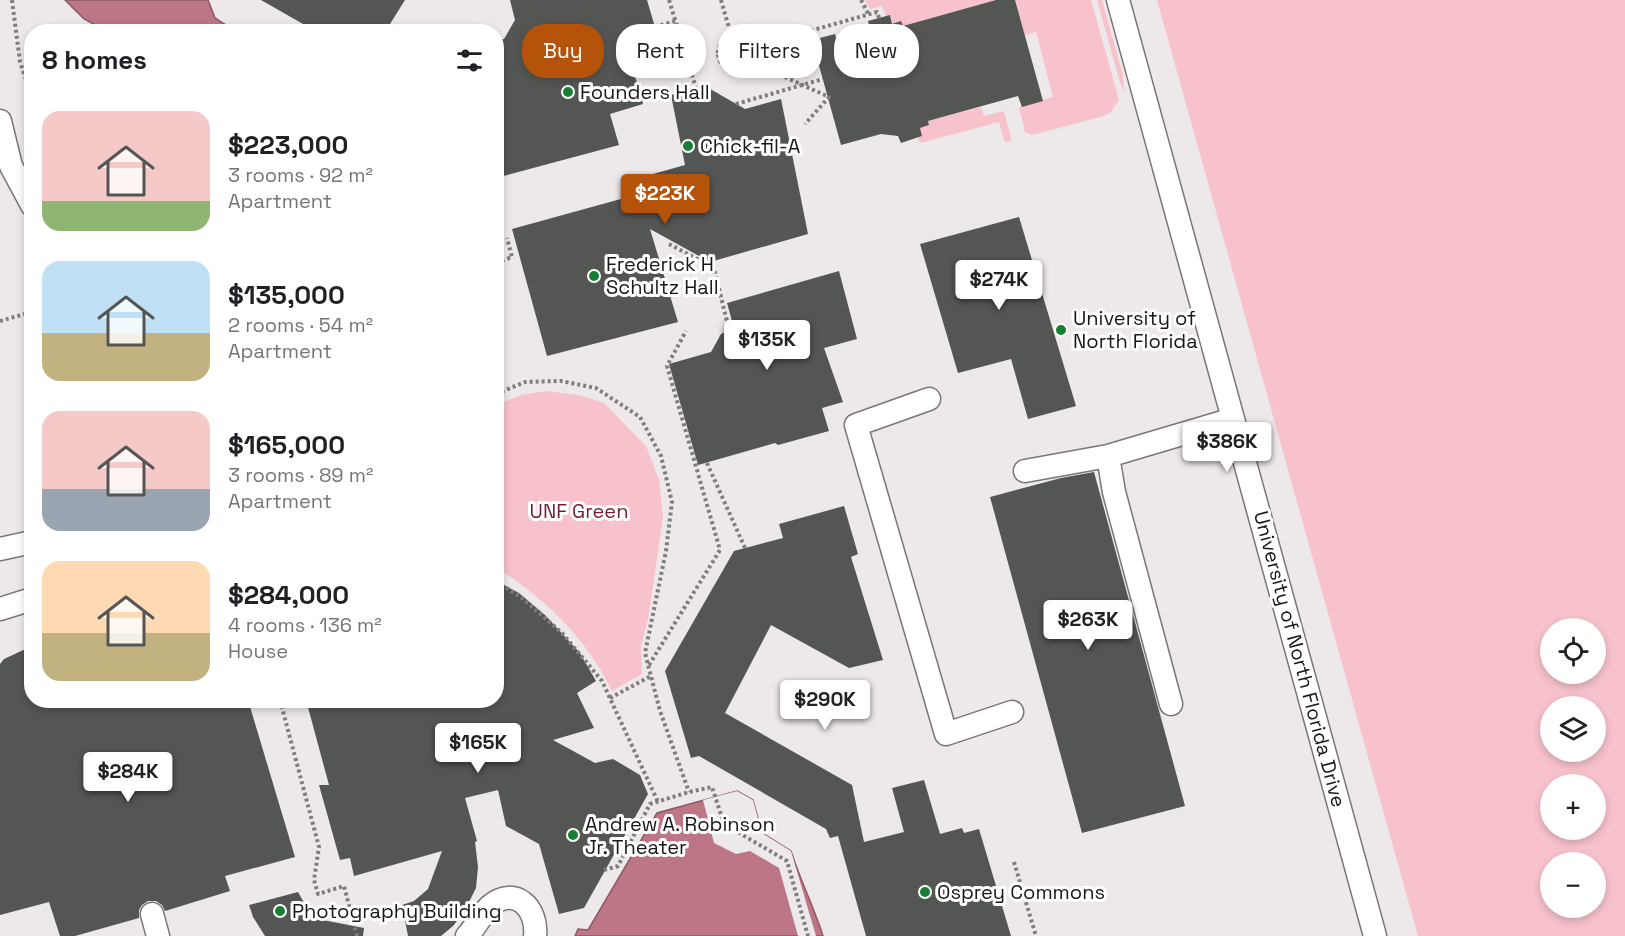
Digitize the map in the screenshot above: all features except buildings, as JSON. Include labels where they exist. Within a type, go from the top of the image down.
[{"type":"street","name":"University of North Florida Drive","points":[[1118,0],[1376,936]]},
{"type":"street","points":[[0,121],[5,161],[24,192]]},
{"type":"street","points":[[929,399],[856,424],[946,734],[1012,712]]},
{"type":"street","points":[[1025,471],[1108,456],[1233,419]]},
{"type":"street","points":[[1108,456],[1114,492],[1171,704]]},
{"type":"street","points":[[0,549],[24,544]]},
{"type":"street","points":[[0,609],[24,601]]},
{"type":"street","points":[[467,936],[488,908],[501,898],[520,899],[528,905],[536,928],[535,936]]},
{"type":"path","points":[[12,0],[20,62],[24,74]]},
{"type":"path","points":[[669,0],[696,88]]},
{"type":"path","points":[[721,0],[729,24]]},
{"type":"path","points":[[861,0],[868,15]]},
{"type":"path","points":[[822,28],[877,12],[879,18]]},
{"type":"path","points":[[665,24],[675,21]]},
{"type":"path","points":[[787,78],[829,97],[805,124]]},
{"type":"path","points":[[736,104],[823,79]]},
{"type":"path","points":[[504,260],[512,257],[507,238]]},
{"type":"path","points":[[669,244],[714,268],[729,330]]},
{"type":"path","points":[[0,321],[24,314]]},
{"type":"path","points":[[648,665],[720,550],[667,366],[686,331]]},
{"type":"path","points":[[504,391],[525,382],[561,381],[596,388],[640,417],[660,456],[672,502],[666,550],[645,653],[660,711],[689,792]]},
{"type":"path","points":[[706,463],[745,548]]},
{"type":"path","points":[[504,586],[522,598],[562,633],[602,681],[658,802]]},
{"type":"path","points":[[610,698],[651,676]]},
{"type":"path","points":[[282,708],[319,848],[314,880],[318,894],[344,886],[357,936]]},
{"type":"path","points":[[604,870],[618,866],[650,804],[689,792],[712,788],[724,824],[787,861],[808,936]]},
{"type":"path","points":[[1014,862],[1035,936]]},
{"type":"green space","points":[[865,0],[996,0],[910,24],[902,24],[901,21],[892,24],[891,16],[886,16],[882,6],[870,9]]},
{"type":"green space","points":[[1015,0],[1091,0],[1119,100],[1110,113],[1032,135],[1025,132],[1019,107],[1053,97],[1036,32],[1025,35]]},
{"type":"green space","points":[[1097,0],[1102,0],[1123,75],[1124,92],[1120,82]]},
{"type":"green space","points":[[1157,0],[1625,0],[1625,936],[1418,936]]},
{"type":"green space","points":[[981,107],[984,116],[1004,111],[1010,142],[1004,140],[999,122],[920,143],[918,137],[922,136],[920,128],[929,125],[928,121]]},
{"type":"green space","name":"UNF Green","points":[[546,391],[579,395],[604,403],[646,446],[659,480],[663,518],[648,619],[641,646],[642,674],[612,691],[590,654],[563,621],[548,606],[504,573],[504,402],[521,395]]},
{"type":"shaded area","points":[[65,0],[208,0],[215,18],[224,24],[93,24],[84,19]]},
{"type":"shaded area","points":[[737,791],[753,800],[762,833],[791,851],[823,936],[575,936],[578,929],[588,930],[657,813]]},
{"type":"pier","points":[[737,791],[753,800],[762,833],[791,851],[816,936],[798,936],[779,868],[750,851],[736,854],[714,843],[703,800]]},
{"type":"place","name":"Founders Hall","points":[[568,92]]},
{"type":"place","name":"Chick-fil-A","points":[[688,146]]},
{"type":"place","name":"Frederick H Schultz Hall","points":[[594,276]]},
{"type":"place","name":"University of North Florida","points":[[1061,330]]},
{"type":"place","name":"Andrew A. Robinson Jr. Theater","points":[[573,835]]},
{"type":"place","name":"Osprey Commons","points":[[925,892]]},
{"type":"place","name":"Photography Building","points":[[280,911]]}]
